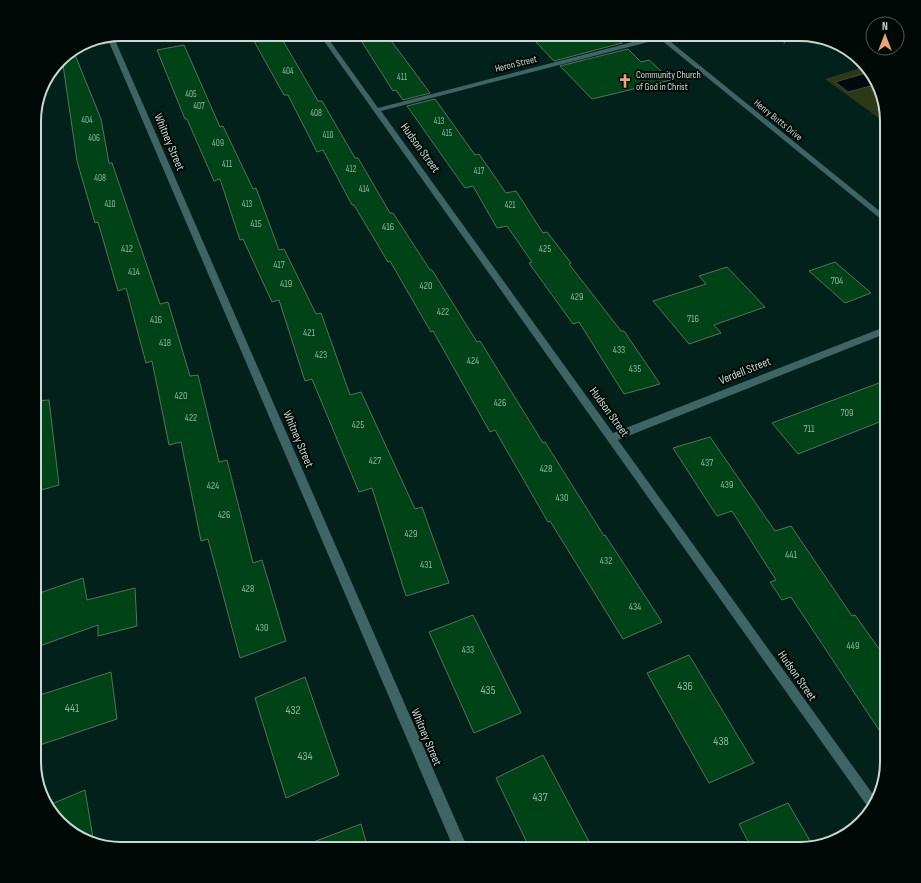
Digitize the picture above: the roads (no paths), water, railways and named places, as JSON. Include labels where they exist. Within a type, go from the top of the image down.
[{"type":"street","name":"Hudson Street","points":[[327,41],[870,801]]},
{"type":"street","name":"Heron Street","points":[[377,110],[640,41]]},
{"type":"street","name":"Henry Butts Drive","points":[[665,41],[880,215]]},
{"type":"street","name":"Whitney Street","points":[[112,42],[458,842]]},
{"type":"street","name":"Verdell Street","points":[[612,438],[880,332]]},
{"type":"place","name":"Community Church of God in Christ","points":[[625,81]]}]
